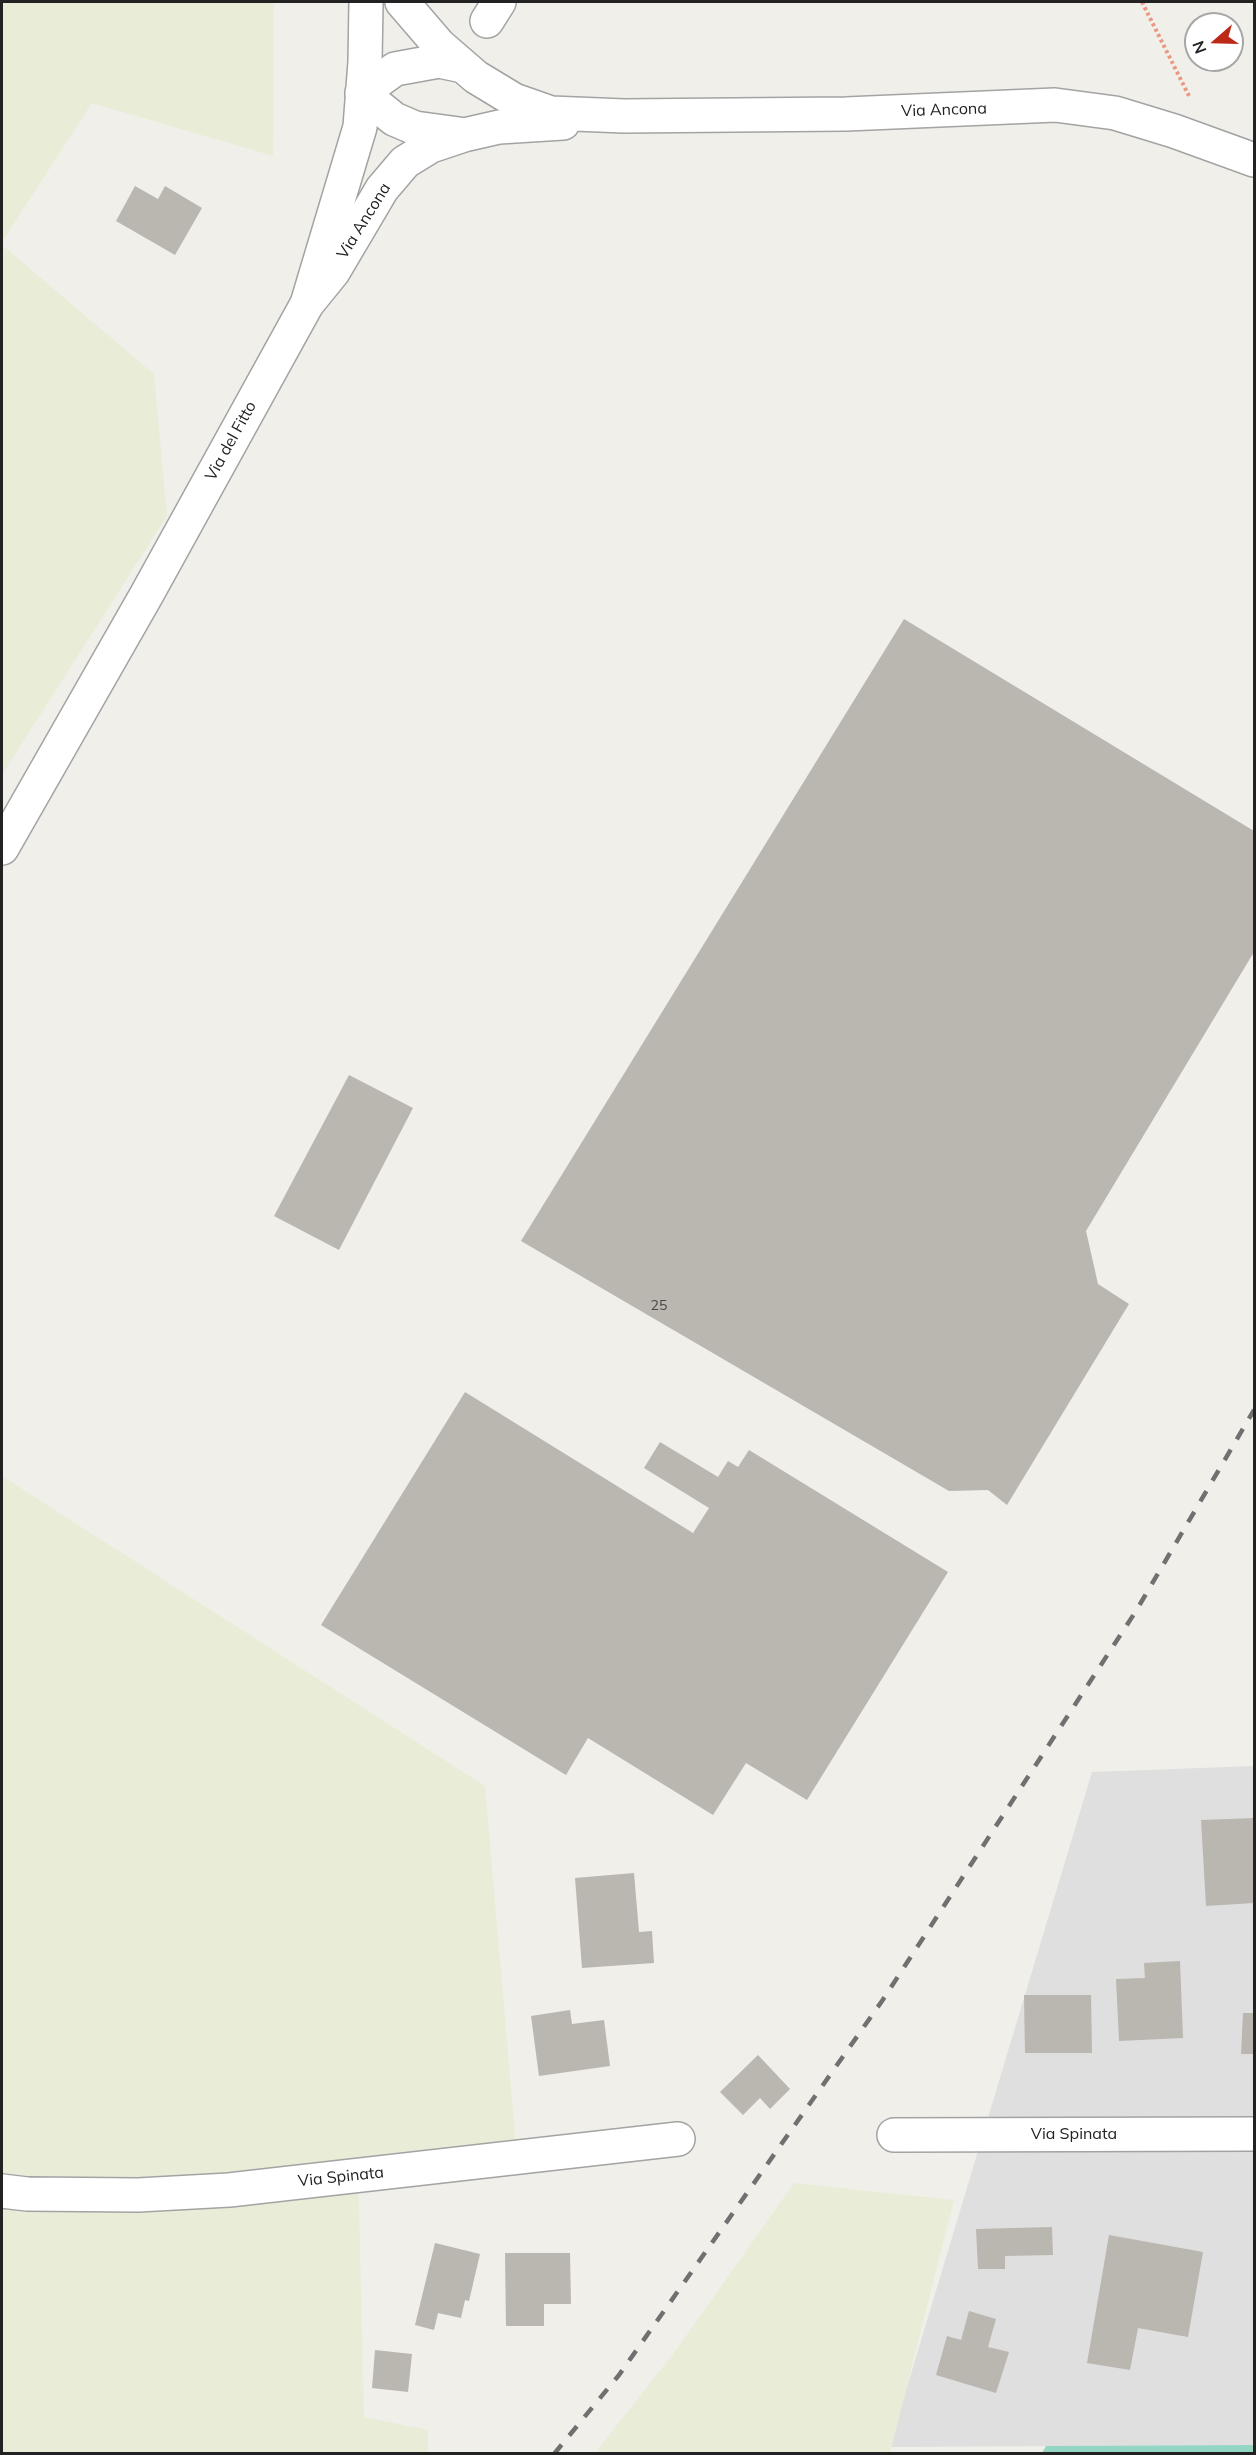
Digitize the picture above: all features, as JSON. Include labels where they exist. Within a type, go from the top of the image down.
[{"type":"street","name":"Via del Fitto","points":[[2,848],[153,584],[307,304],[360,127],[366,2]]},
{"type":"street","name":"Via Ancona","points":[[402,2],[439,45],[476,77],[514,100],[551,113],[624,116],[846,114],[1055,105],[1115,114],[1254,160]]},
{"type":"street","name":"Via Ancona","points":[[463,66],[439,61],[395,69],[362,93],[394,119],[415,128],[464,135]]},
{"type":"street","name":"Via Ancona","points":[[307,304],[333,272],[382,189],[405,162],[431,146],[464,135],[500,127],[624,116]]},
{"type":"street","name":"Via Spinata","points":[[894,2134],[1254,2134]]},
{"type":"street","name":"Via Spinata","points":[[2,2191],[27,2194],[138,2194],[229,2190],[678,2139]]},
{"type":"path","points":[[1142,2],[1214,145]]},
{"type":"shaded area","points":[[1254,1766],[1254,2445],[889,2447],[1092,1772]]},
{"type":"green space","points":[[2,2],[274,2],[273,156],[92,103],[2,242]]},
{"type":"green space","points":[[2,245],[154,374],[167,516],[2,775]]},
{"type":"green space","points":[[2,1476],[485,1786],[516,2145],[358,2162],[364,2417],[428,2430],[428,2453],[2,2453]]},
{"type":"green space","points":[[794,2183],[954,2200],[890,2453],[595,2453],[676,2350]]},
{"type":"green space","points":[[1254,2445],[1254,2454],[1042,2453],[1046,2446]]},
{"type":"building","points":[[135,186],[158,199],[165,186],[202,208],[175,255],[116,221]]},
{"type":"building","points":[[904,619],[1254,831],[1254,952],[1086,1231],[1098,1284],[1129,1304],[1007,1505],[988,1490],[949,1491],[521,1241]]},
{"type":"building","points":[[349,1075],[413,1108],[339,1250],[274,1216]]},
{"type":"building","points":[[465,1392],[693,1533],[709,1508],[644,1468],[660,1442],[718,1477],[728,1461],[738,1467],[749,1450],[948,1572],[807,1800],[746,1763],[713,1815],[588,1738],[566,1775],[321,1625]]},
{"type":"building","points":[[1254,1818],[1254,1903],[1206,1906],[1201,1820]]},
{"type":"building","points":[[634,1873],[639,1932],[652,1931],[654,1963],[582,1968],[575,1878]]},
{"type":"building","points":[[1180,1961],[1183,2038],[1119,2041],[1116,1979],[1145,1978],[1144,1963]]},
{"type":"building","points":[[1024,1995],[1091,1995],[1092,2053],[1025,2053]]},
{"type":"building","points":[[570,2010],[572,2024],[604,2020],[610,2066],[539,2076],[531,2016]]},
{"type":"building","points":[[1243,2013],[1254,2013],[1254,2054],[1241,2054]]},
{"type":"building","points":[[758,2055],[790,2089],[770,2109],[760,2098],[743,2115],[720,2092]]},
{"type":"building","points":[[1052,2227],[1053,2255],[1005,2256],[1005,2269],[978,2269],[976,2229]]},
{"type":"building","points":[[1109,2235],[1203,2252],[1188,2337],[1138,2328],[1130,2370],[1087,2363]]},
{"type":"building","points":[[435,2243],[480,2254],[469,2301],[465,2300],[461,2318],[438,2313],[434,2330],[415,2325]]},
{"type":"building","points":[[505,2253],[570,2253],[571,2304],[544,2304],[544,2326],[506,2326]]},
{"type":"building","points":[[969,2311],[996,2319],[988,2347],[1009,2352],[996,2393],[936,2375],[947,2336],[961,2340]]},
{"type":"building","points":[[375,2350],[412,2354],[408,2392],[372,2388]]},
{"type":"railway","points":[[554,2454],[619,2375],[882,2001],[1136,1611],[1254,1410]]}]
